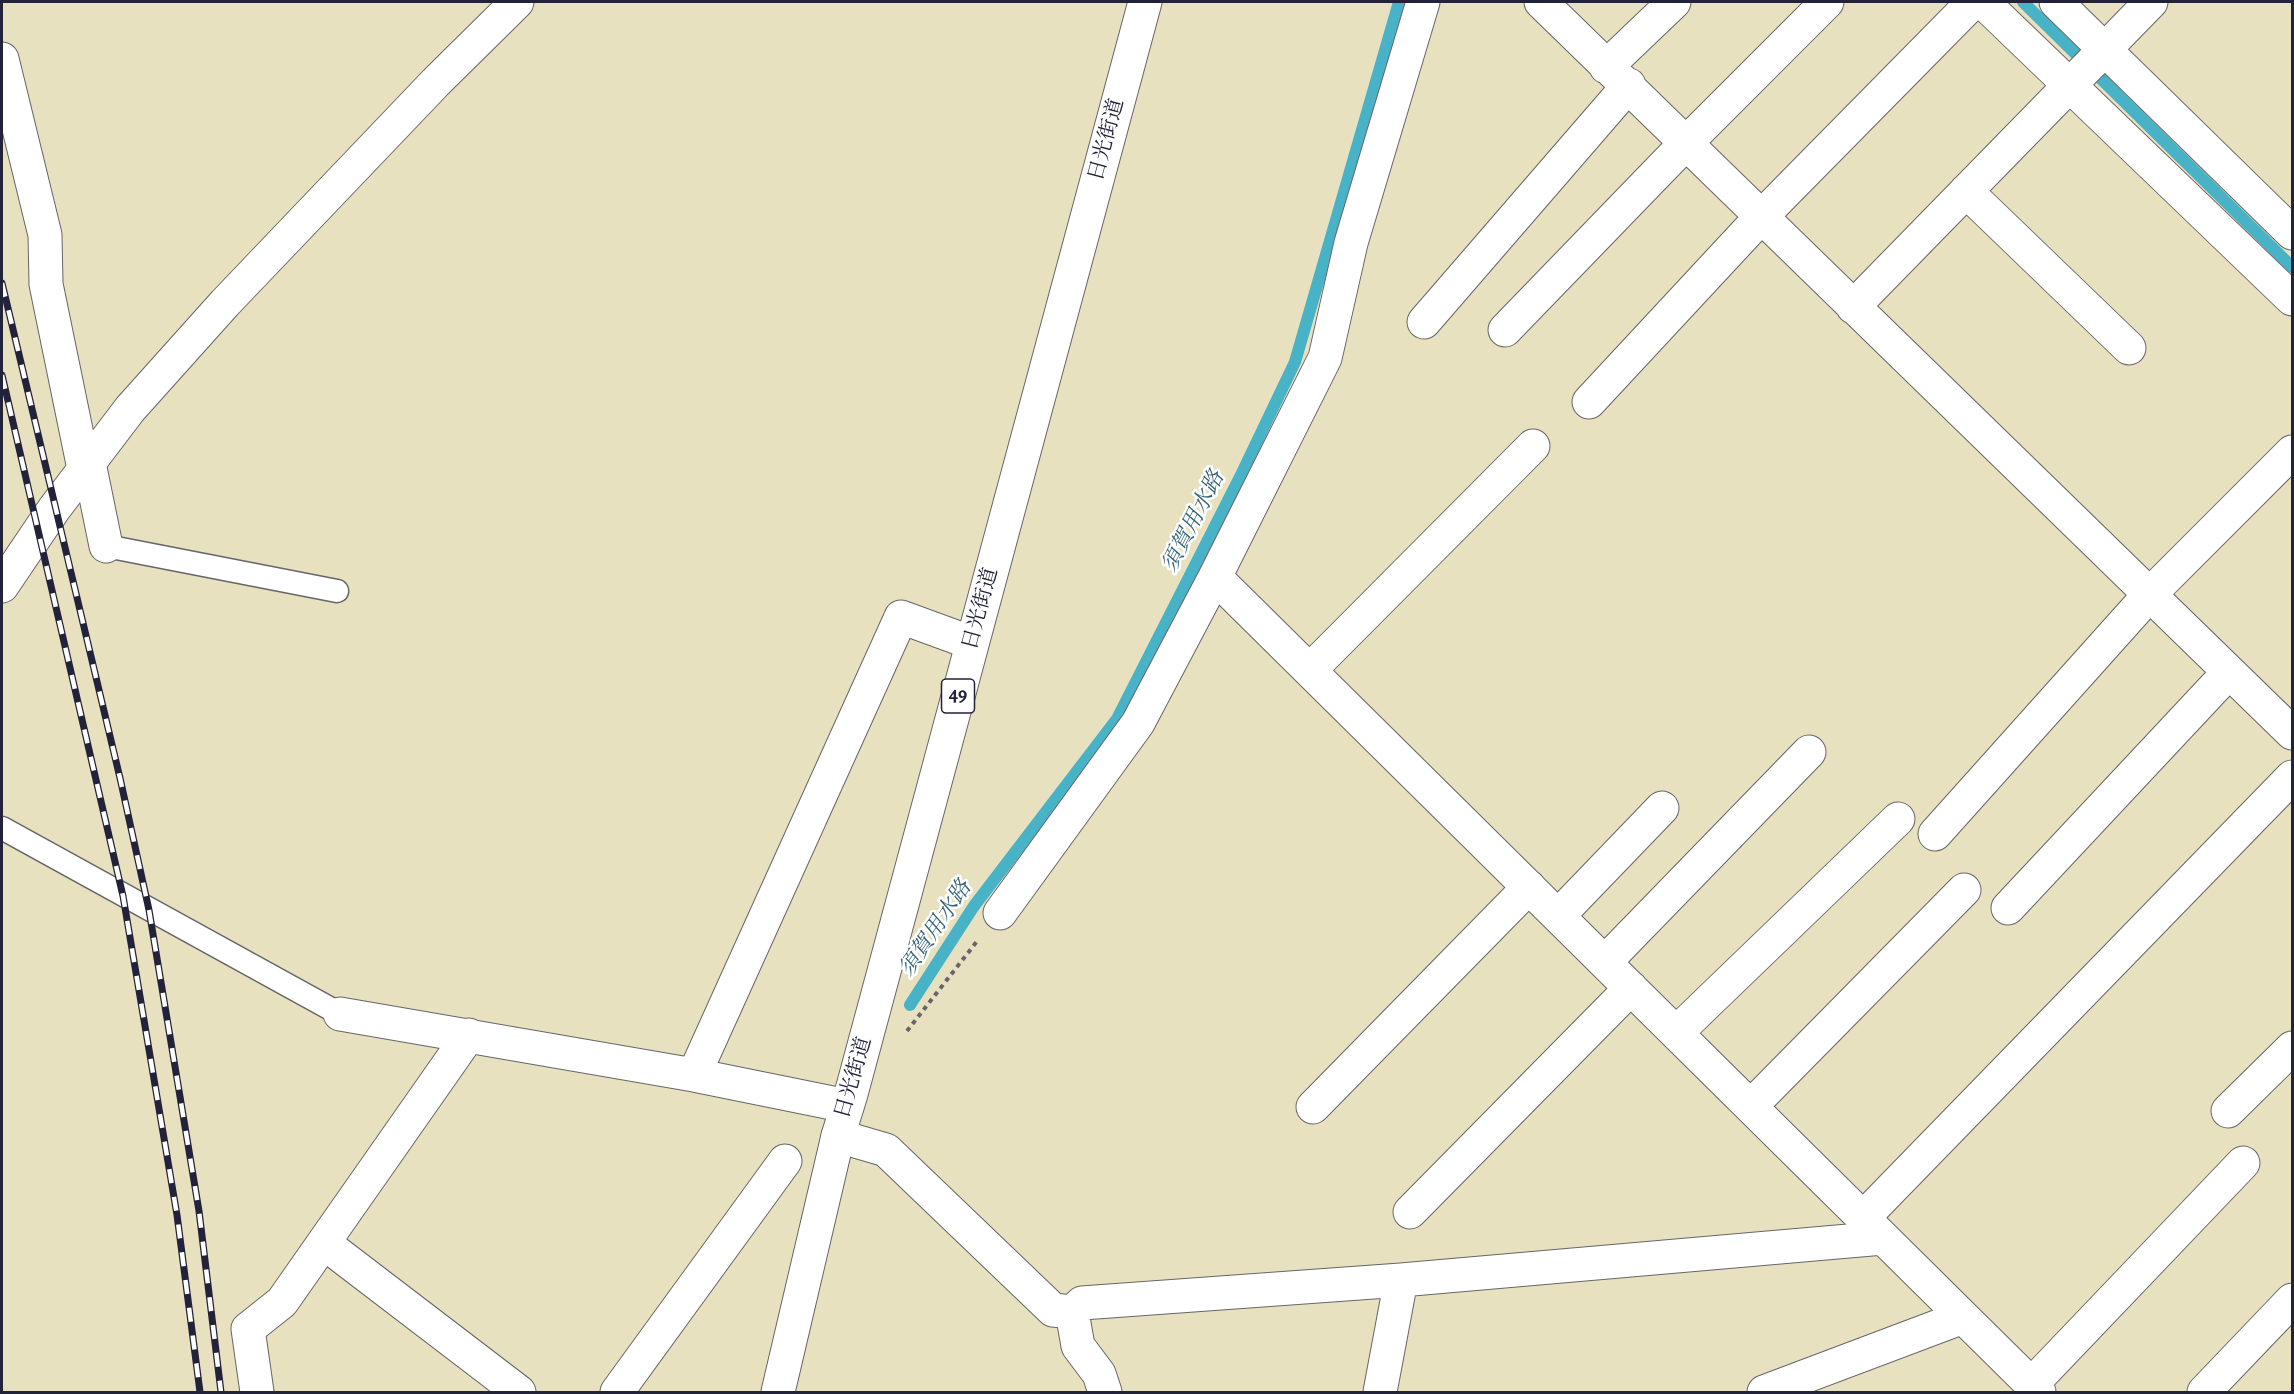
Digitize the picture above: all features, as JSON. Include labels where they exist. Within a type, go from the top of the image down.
[{"type":"street","points":[[2,586],[86,466],[130,409],[225,303],[436,82],[517,2]]},
{"type":"street","name":"日光街道","points":[[778,1392],[842,1121],[1144,2]]},
{"type":"street","points":[[1000,913],[1138,723],[1215,577],[1325,358],[1351,243],[1423,2]]},
{"type":"street","points":[[1541,2],[2292,733]]},
{"type":"street","points":[[1424,322],[1674,2]]},
{"type":"street","points":[[1505,330],[1685,144],[1827,2]]},
{"type":"street","points":[[1589,402],[1761,217],[1973,2]]},
{"type":"street","points":[[1983,2],[2292,299]]},
{"type":"street","points":[[2056,2],[2292,233]]},
{"type":"street","points":[[1853,307],[2151,2]]},
{"type":"street","points":[[2,59],[45,235],[46,284],[106,546]]},
{"type":"street","points":[[1966,191],[2129,348]]},
{"type":"street","points":[[1310,670],[1533,446]]},
{"type":"street","points":[[1935,834],[2150,594],[2292,452]]},
{"type":"street","points":[[1215,577],[2035,1389],[2243,1163]]},
{"type":"street","points":[[694,1075],[901,617],[972,644]]},
{"type":"street","points":[[2008,908],[2229,672]]},
{"type":"street","points":[[1605,962],[1809,752]]},
{"type":"street","points":[[340,1014],[694,1075],[842,1121],[886,1150],[1053,1310],[1072,1312],[1082,1303],[1401,1280],[1873,1228],[2292,777]]},
{"type":"street","points":[[1558,916],[1662,808]]},
{"type":"street","points":[[1676,1033],[1898,819]]},
{"type":"street","points":[[1313,1107],[1529,887]]},
{"type":"street","points":[[1751,1106],[1964,890]]},
{"type":"street","points":[[1410,1212],[1631,988]]},
{"type":"street","points":[[257,1392],[248,1329],[282,1302],[469,1035]]},
{"type":"street","points":[[2228,1111],[2292,1048]]},
{"type":"street","points":[[617,1392],[785,1161]]},
{"type":"street","points":[[324,1243],[519,1392]]},
{"type":"street","points":[[1380,1392],[1401,1280]]},
{"type":"street","points":[[2204,1392],[2292,1300]]},
{"type":"street","points":[[1072,1312],[1078,1346],[1099,1374],[1105,1392]]},
{"type":"street","points":[[1764,1392],[1963,1317]]},
{"type":"lane","points":[[106,546],[337,591]]},
{"type":"lane","points":[[2,828],[340,1014]]},
{"type":"path","points":[[902,1037],[1000,913]]},
{"type":"waterway","name":"須賀用水路","points":[[910,1005],[974,906],[1117,719],[1240,477],[1295,362],[1399,2]]},
{"type":"waterway","points":[[2023,2],[2292,267]]},
{"type":"railway","points":[[2,283],[120,778],[149,910],[199,1211],[221,1392]]},
{"type":"railway","points":[[2,375],[123,896],[177,1215],[200,1392]]}]
